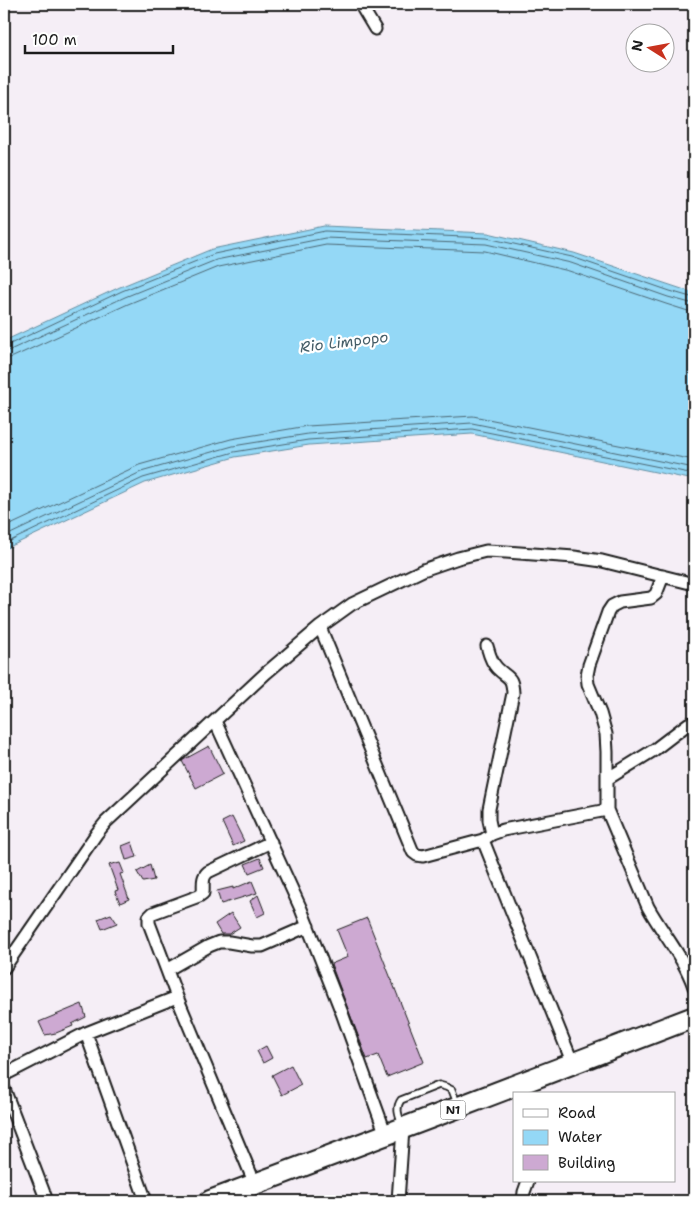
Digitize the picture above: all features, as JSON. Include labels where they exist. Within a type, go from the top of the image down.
[{"type":"highway","name":"N1","points":[[210,1201],[459,1108],[524,1088],[572,1064],[694,1017]]},
{"type":"street","points":[[360,4],[375,30]]},
{"type":"street","points":[[4,968],[106,822],[266,673],[320,627],[352,604],[423,570],[458,558],[486,552],[574,557],[602,561],[694,584]]},
{"type":"street","points":[[663,576],[656,594],[651,598],[620,602],[612,606],[608,612],[589,665],[588,684],[606,734],[607,810],[648,907],[689,973],[694,987]]},
{"type":"street","points":[[320,627],[413,852],[417,856],[423,856],[488,837],[503,830],[607,810]]},
{"type":"street","points":[[487,646],[492,660],[508,676],[512,684],[513,693],[489,809],[488,837],[572,1064]]},
{"type":"street","points":[[215,721],[302,908],[342,1013],[395,1132],[398,1201]]},
{"type":"street","points":[[608,778],[654,750],[688,724],[694,723]]},
{"type":"street","points":[[255,1184],[177,997],[149,923],[149,917],[153,913],[199,896],[203,893],[203,879],[205,875],[271,842]]},
{"type":"street","points":[[167,970],[219,942],[262,946],[308,926]]},
{"type":"street","points":[[4,1075],[86,1033],[177,997]]},
{"type":"street","points":[[86,1033],[146,1201]]},
{"type":"street","points":[[4,1089],[47,1201]]},
{"type":"street","points":[[523,1201],[528,1182]]},
{"type":"lane","points":[[395,1132],[398,1105],[401,1100],[439,1085],[446,1086],[452,1090],[459,1108]]},
{"type":"water","name":"Rio Limpopo","points":[[324,226],[488,233],[574,253],[694,293],[694,480],[472,434],[309,445],[235,457],[145,483],[4,550],[4,341],[120,287],[212,249]]},
{"type":"building","points":[[209,746],[223,774],[196,788],[182,761]]},
{"type":"building","points":[[232,817],[244,841],[233,846],[222,822]]},
{"type":"building","points":[[132,842],[137,857],[126,860],[122,846]]},
{"type":"building","points":[[260,858],[264,867],[249,873],[245,864]]},
{"type":"building","points":[[120,863],[124,873],[120,874],[129,899],[120,903],[115,891],[118,890],[109,865]]},
{"type":"building","points":[[150,865],[154,880],[143,882],[137,872]]},
{"type":"building","points":[[252,881],[257,893],[221,904],[217,891],[233,887],[233,889]]},
{"type":"building","points":[[258,895],[265,913],[257,917],[250,901]]},
{"type":"building","points":[[231,913],[240,927],[229,934],[221,934],[215,924]]},
{"type":"building","points":[[111,914],[117,923],[102,929],[98,919]]},
{"type":"building","points":[[367,918],[424,1062],[387,1077],[378,1055],[367,1059],[331,964],[348,957],[337,930]]},
{"type":"building","points":[[82,1004],[86,1017],[72,1024],[73,1026],[45,1035],[39,1022]]},
{"type":"building","points":[[266,1046],[272,1058],[263,1063],[257,1051]]},
{"type":"building","points":[[291,1065],[301,1085],[282,1095],[272,1075]]}]
